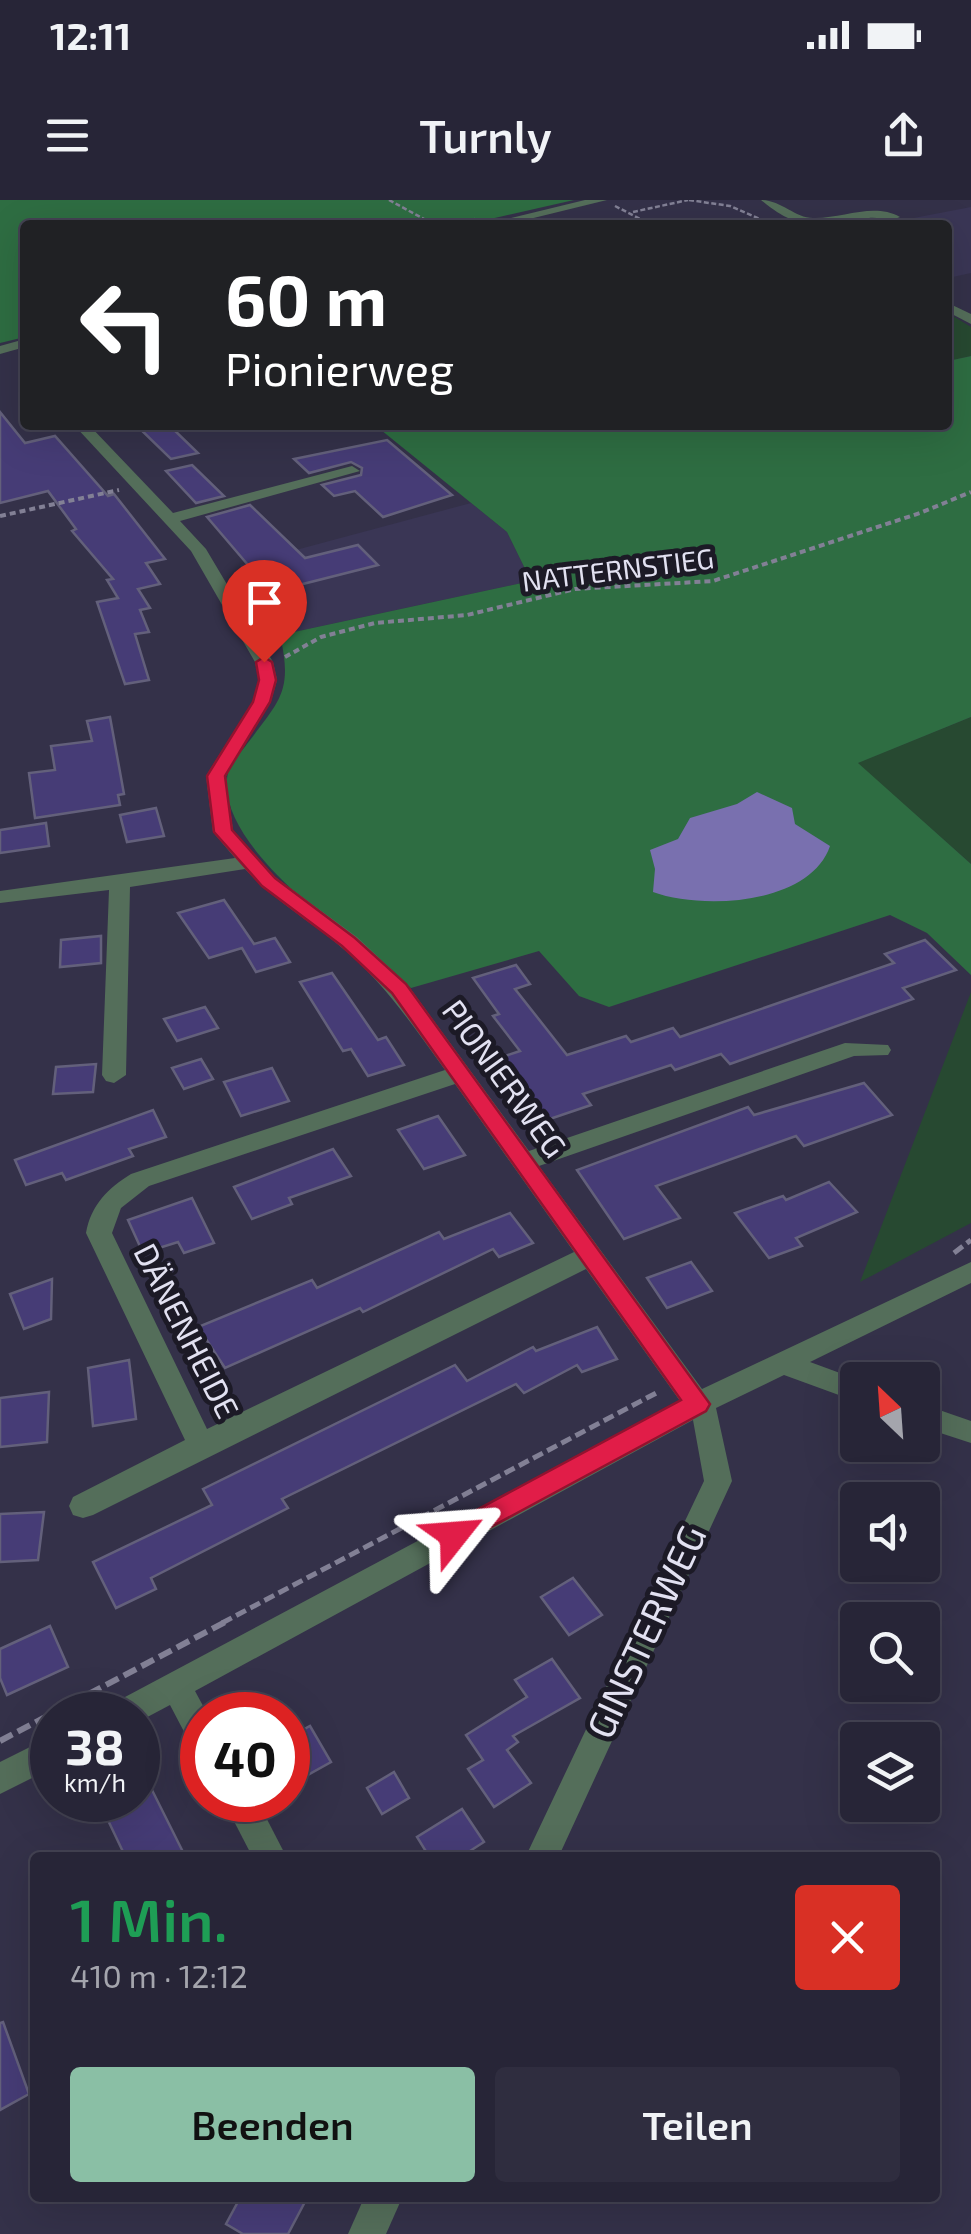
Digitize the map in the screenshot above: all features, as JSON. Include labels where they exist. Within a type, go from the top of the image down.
[{"type":"street","points":[[512,220],[602,200]]},
{"type":"street","points":[[766,200],[801,220]]},
{"type":"street","points":[[829,220],[891,216],[899,200]]},
{"type":"street","points":[[834,203],[844,217]]},
{"type":"street","points":[[86,430],[198,550],[264,662]]},
{"type":"street","points":[[171,518],[352,472]]},
{"type":"street","name":"PIONIERWEG","points":[[264,662],[268,680],[262,702],[216,776],[224,832],[268,882],[348,942],[399,988],[698,1404]]},
{"type":"street","points":[[0,897],[248,862]]},
{"type":"street","points":[[114,1075],[120,882]]},
{"type":"street","points":[[522,1162],[854,1048],[880,1050]]},
{"type":"street","name":"DÄNENHEIDE","points":[[460,1074],[140,1180],[125,1189],[102,1214],[99,1233],[201,1445],[590,1256]]},
{"type":"street","points":[[160,1694],[698,1404],[971,1272]]},
{"type":"street","points":[[782,1363],[840,1384]]},
{"type":"street","name":"GINSTERWEG","points":[[544,1852],[718,1481],[706,1416],[698,1404]]},
{"type":"street","points":[[940,1421],[971,1432]]},
{"type":"street","points":[[83,1506],[201,1445]]},
{"type":"street","points":[[176,1686],[180,1693]]},
{"type":"street","points":[[0,1779],[30,1763]]},
{"type":"street","points":[[252,1822],[269,1852]]},
{"type":"street","points":[[367,2234],[381,2202]]},
{"type":"path","points":[[389,200],[426,220]]},
{"type":"path","points":[[602,200],[644,220]]},
{"type":"path","points":[[633,212],[689,200],[730,206],[759,220]]},
{"type":"path","points":[[0,516],[141,485]]},
{"type":"path","name":"NATTERNSTIEG","points":[[264,662],[291,654],[321,637],[375,623],[467,614],[575,589],[713,580],[920,513],[971,492]]},
{"type":"shaded area","points":[[971,207],[971,273],[952,277],[952,220],[903,220]]},
{"type":"shaded area","points":[[471,503],[507,532],[531,581],[280,635],[268,606],[240,565]]},
{"type":"shaded area","points":[[757,792],[792,808],[795,824],[830,846],[819,866],[801,881],[752,898],[699,901],[653,892],[655,869],[650,850],[678,839],[690,818],[737,804]]},
{"type":"green space","points":[[0,200],[574,200],[486,220],[20,220],[20,338],[0,343]]},
{"type":"green space","points":[[952,315],[971,327],[971,356],[952,360]]},
{"type":"green space","points":[[971,356],[971,717],[858,763],[971,864],[971,975],[927,933],[890,915],[609,1007],[579,996],[539,951],[411,988],[293,890],[263,860],[241,829],[228,798],[229,769],[281,694],[285,670],[280,635],[531,581],[507,532],[381,430],[952,430],[952,360]]},
{"type":"green space","points":[[971,717],[971,864],[857,763]]},
{"type":"green space","points":[[971,992],[971,1223],[860,1282]]},
{"type":"building","points":[[0,412],[25,443],[55,436],[108,496],[114,494],[165,559],[146,563],[160,584],[138,589],[150,608],[140,610],[149,632],[135,634],[149,680],[125,684],[97,602],[118,598],[107,580],[113,579],[72,531],[76,529],[48,491],[0,503]]},
{"type":"building","points":[[141,430],[174,430],[198,453],[171,459]]},
{"type":"building","points":[[387,440],[452,495],[383,517],[355,491],[334,496],[322,485],[361,475],[362,468],[351,462],[309,473],[294,459]]},
{"type":"building","points":[[192,465],[224,496],[196,503],[166,471]]},
{"type":"building","points":[[250,505],[305,558],[358,545],[378,565],[271,592],[207,517]]},
{"type":"building","points":[[110,717],[124,794],[118,795],[120,805],[35,818],[29,773],[55,770],[51,746],[92,741],[87,721]]},
{"type":"building","points":[[156,808],[164,836],[127,842],[120,815]]},
{"type":"building","points":[[46,823],[49,846],[0,853],[0,830]]},
{"type":"building","points":[[224,900],[254,944],[275,938],[290,962],[256,972],[242,948],[209,958],[178,913]]},
{"type":"building","points":[[101,936],[101,963],[60,967],[61,940]]},
{"type":"building","points":[[925,940],[956,970],[903,988],[913,999],[730,1064],[721,1054],[675,1070],[671,1065],[583,1094],[591,1105],[538,1123],[493,1060],[520,1051],[493,1016],[499,1014],[473,978],[516,965],[530,984],[515,989],[567,1055],[626,1036],[631,1042],[673,1028],[680,1037],[894,963],[885,954]]},
{"type":"building","points":[[332,973],[378,1040],[386,1037],[404,1065],[368,1076],[351,1049],[343,1051],[300,982]]},
{"type":"building","points":[[205,1007],[218,1028],[177,1041],[164,1019]]},
{"type":"building","points":[[201,1059],[213,1079],[184,1089],[172,1068]]},
{"type":"building","points":[[96,1064],[93,1092],[53,1094],[56,1067]]},
{"type":"building","points":[[272,1068],[289,1101],[241,1116],[224,1082]]},
{"type":"building","points":[[864,1083],[892,1115],[804,1146],[796,1136],[656,1186],[680,1218],[624,1239],[577,1170],[748,1107],[754,1115]]},
{"type":"building","points":[[153,1110],[166,1137],[129,1149],[133,1156],[66,1180],[62,1173],[26,1185],[15,1160]]},
{"type":"building","points":[[438,1116],[465,1155],[424,1169],[398,1130]]},
{"type":"building","points":[[333,1149],[351,1176],[289,1198],[292,1204],[252,1219],[234,1187]]},
{"type":"building","points":[[829,1182],[857,1212],[796,1238],[802,1246],[769,1258],[735,1213],[783,1196],[786,1200]]},
{"type":"building","points":[[192,1198],[214,1243],[184,1253],[178,1242],[143,1253],[128,1220]]},
{"type":"building","points":[[510,1213],[533,1243],[499,1257],[493,1249],[363,1312],[360,1308],[225,1368],[198,1327],[312,1280],[317,1288],[439,1232],[444,1239]]},
{"type":"building","points":[[691,1262],[712,1291],[667,1308],[647,1278]]},
{"type":"building","points":[[52,1279],[51,1319],[24,1329],[10,1294]]},
{"type":"building","points":[[597,1327],[617,1359],[582,1372],[577,1365],[524,1393],[516,1384],[282,1499],[288,1508],[151,1578],[156,1589],[116,1608],[93,1562],[212,1505],[203,1489],[455,1365],[467,1381],[533,1347],[536,1351]]},
{"type":"building","points":[[129,1360],[136,1419],[93,1426],[88,1368]]},
{"type":"building","points":[[49,1392],[47,1442],[0,1447],[0,1398]]},
{"type":"building","points":[[44,1512],[38,1560],[0,1562],[0,1514]]},
{"type":"building","points":[[573,1578],[602,1615],[569,1635],[541,1597]]},
{"type":"building","points":[[50,1626],[68,1667],[7,1695],[0,1678],[0,1649]]},
{"type":"building","points":[[552,1659],[580,1698],[513,1736],[518,1742],[507,1750],[531,1783],[494,1807],[468,1769],[483,1760],[466,1735],[527,1697],[515,1680]]},
{"type":"building","points":[[310,1726],[331,1762],[310,1774]]},
{"type":"building","points":[[394,1772],[409,1798],[382,1814],[367,1788]]},
{"type":"building","points":[[160,1806],[183,1852],[123,1852],[109,1822],[160,1822]]},
{"type":"building","points":[[462,1809],[484,1842],[468,1852],[426,1852],[417,1837]]},
{"type":"building","points":[[3,2022],[29,2094],[0,2110],[0,2023]]},
{"type":"building","points":[[238,2202],[305,2202],[288,2234],[243,2234],[226,2224]]},
{"type":"route","points":[[264,662],[268,680],[262,702],[216,776],[224,832],[268,882],[348,942],[399,988],[698,1404],[454,1535]]}]
